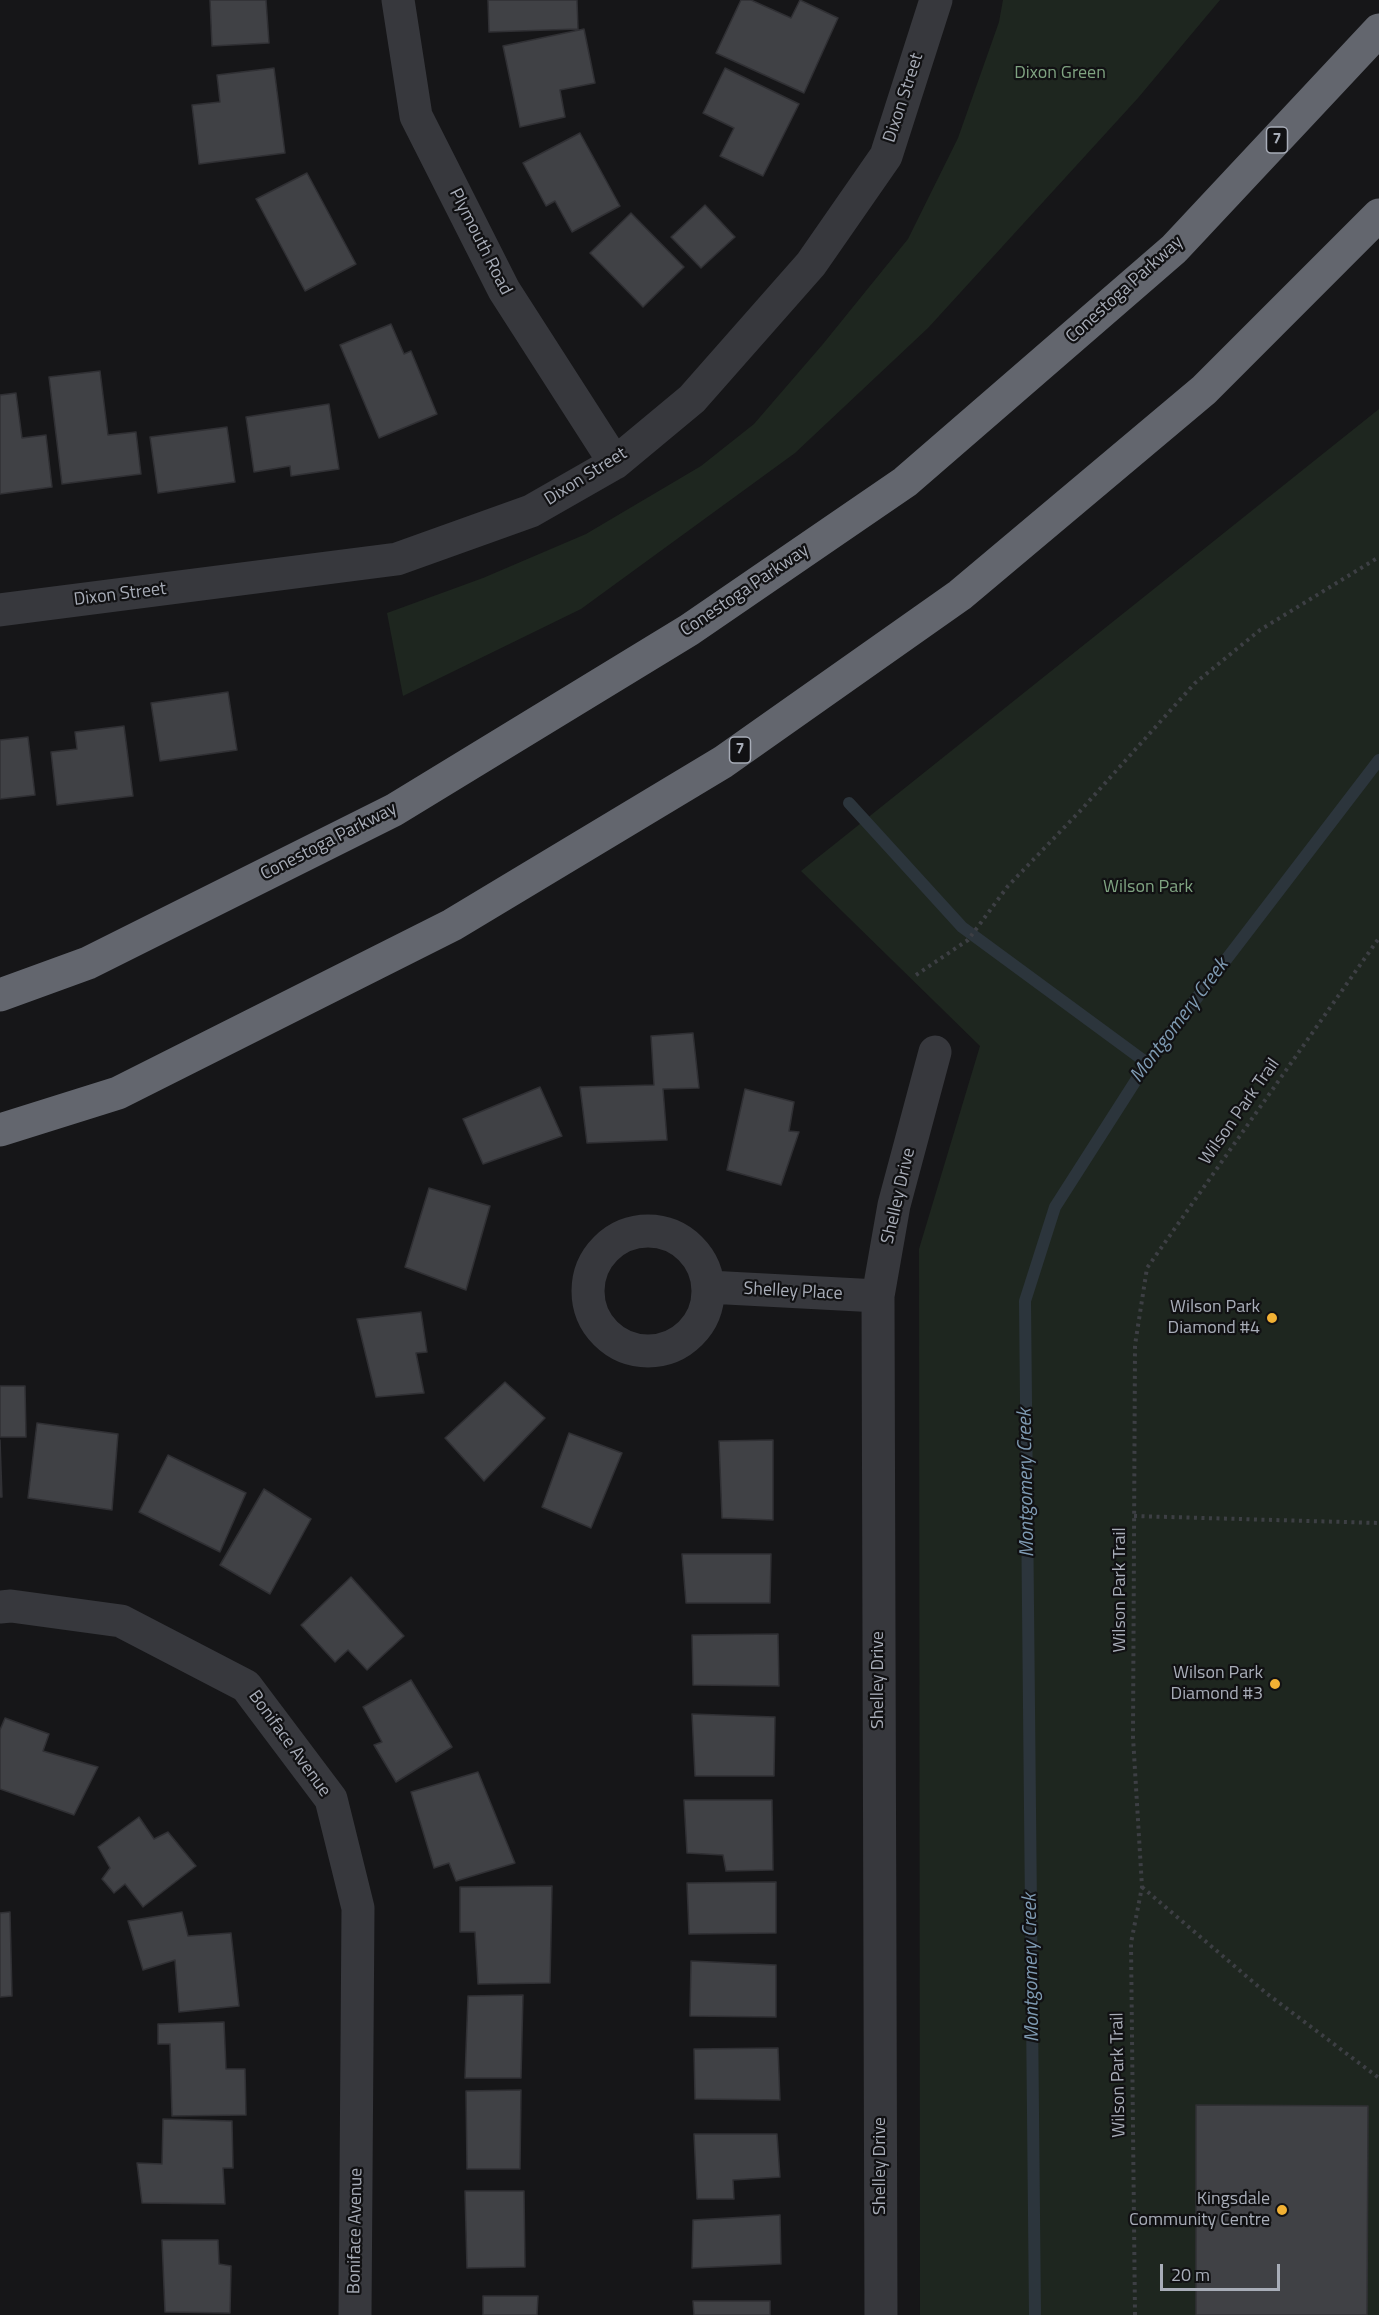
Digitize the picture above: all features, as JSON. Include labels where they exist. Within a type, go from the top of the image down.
[{"type":"highway","name":"Conestoga Parkway","points":[[0,995],[88,963],[394,810],[689,630],[905,482],[1174,249],[1379,30]]},
{"type":"highway","name":"7","points":[[0,1130],[118,1092],[452,925],[723,762],[960,595],[1204,390],[1379,215]]},
{"type":"street","name":"Plymouth Road","points":[[398,0],[416,116],[504,290],[615,463]]},
{"type":"street","name":"Dixon Street","points":[[0,610],[397,559],[531,511],[615,463],[692,399],[818,255],[886,156],[936,0]]},
{"type":"street","name":"Shelley Drive","points":[[881,2315],[878,1296],[894,1205],[935,1052]]},
{"type":"street","name":"Shelley Place","points":[[708,1287],[878,1296]]},
{"type":"street","name":"Boniface Avenue","points":[[0,1607],[12,1606],[121,1621],[246,1686],[331,1799],[358,1908],[355,2315]]},
{"type":"path","points":[[916,975],[968,940],[1008,886],[1081,810],[1195,682],[1260,630],[1379,557]]},
{"type":"path","name":"Wilson Park Trail","points":[[1135,2315],[1131,1943],[1142,1887],[1133,1737],[1135,1345],[1148,1268],[1379,938]]},
{"type":"path","points":[[1134,1516],[1379,1523]]},
{"type":"path","points":[[1142,1887],[1266,1993],[1379,2078]]},
{"type":"green space","name":"Dixon Green","points":[[1003,0],[1220,0],[1138,98],[928,328],[795,453],[581,609],[403,696],[387,613],[483,578],[586,534],[701,466],[754,424],[823,344],[908,239],[958,138],[999,22]]},
{"type":"green space","name":"Wilson Park","points":[[1379,409],[1379,2315],[920,2315],[919,1249],[980,1046],[801,871]]},
{"type":"building","points":[[210,0],[266,0],[269,43],[212,46]]},
{"type":"building","points":[[488,0],[577,0],[578,29],[489,32]]},
{"type":"building","points":[[741,0],[751,0],[791,18],[800,0],[838,18],[804,93],[716,53]]},
{"type":"building","points":[[584,29],[595,83],[560,90],[565,117],[520,127],[503,46]]},
{"type":"building","points":[[274,68],[285,153],[199,164],[192,105],[220,102],[217,75]]},
{"type":"building","points":[[725,68],[799,104],[763,176],[720,156],[734,128],[703,113]]},
{"type":"building","points":[[580,133],[620,206],[572,232],[555,201],[546,206],[523,163]]},
{"type":"building","points":[[307,173],[356,264],[305,291],[256,199]]},
{"type":"building","points":[[705,205],[735,237],[701,268],[671,237]]},
{"type":"building","points":[[631,213],[684,267],[643,307],[590,253]]},
{"type":"building","points":[[391,324],[404,354],[411,351],[437,414],[379,438],[340,345]]},
{"type":"building","points":[[100,371],[108,435],[136,432],[141,474],[62,484],[49,377]]},
{"type":"building","points":[[16,393],[22,438],[46,435],[52,487],[0,494],[0,395]]},
{"type":"building","points":[[329,404],[339,469],[291,476],[290,466],[254,472],[246,417]]},
{"type":"building","points":[[227,427],[235,482],[158,493],[150,437]]},
{"type":"building","points":[[228,692],[237,750],[160,761],[151,703]]},
{"type":"building","points":[[124,726],[133,796],[57,805],[51,752],[77,749],[75,732]]},
{"type":"building","points":[[28,737],[35,795],[0,799],[0,740]]},
{"type":"building","points":[[693,1033],[699,1088],[663,1089],[667,1140],[587,1143],[580,1087],[654,1085],[651,1036]]},
{"type":"building","points":[[540,1087],[562,1136],[483,1164],[463,1119]]},
{"type":"building","points":[[745,1089],[794,1102],[789,1131],[799,1132],[781,1185],[727,1170]]},
{"type":"building","points":[[429,1188],[490,1206],[466,1290],[405,1267]]},
{"type":"building","points":[[421,1312],[427,1352],[416,1353],[424,1393],[376,1397],[357,1319]]},
{"type":"building","points":[[505,1382],[545,1418],[484,1481],[445,1438]]},
{"type":"building","points":[[0,1386],[25,1386],[26,1437],[0,1437]]},
{"type":"building","points":[[37,1423],[118,1434],[112,1510],[28,1498]]},
{"type":"building","points":[[569,1433],[622,1453],[591,1528],[542,1507]]},
{"type":"building","points":[[0,1440],[2,1497],[0,1497]]},
{"type":"building","points":[[773,1440],[773,1520],[722,1518],[719,1441]]},
{"type":"building","points":[[168,1455],[246,1493],[220,1552],[139,1512]]},
{"type":"building","points":[[264,1489],[311,1519],[270,1594],[220,1565]]},
{"type":"building","points":[[682,1554],[771,1554],[770,1603],[686,1603]]},
{"type":"building","points":[[351,1577],[404,1636],[367,1670],[348,1650],[335,1662],[301,1625]]},
{"type":"building","points":[[778,1634],[779,1686],[693,1685],[692,1635]]},
{"type":"building","points":[[411,1680],[452,1747],[396,1782],[374,1745],[382,1742],[363,1707]]},
{"type":"building","points":[[692,1714],[775,1717],[774,1776],[695,1776]]},
{"type":"building","points":[[5,1718],[49,1734],[43,1751],[98,1767],[74,1815],[0,1789],[0,1730]]},
{"type":"building","points":[[478,1772],[515,1863],[456,1881],[449,1863],[434,1868],[411,1792]]},
{"type":"building","points":[[684,1800],[772,1800],[773,1870],[726,1871],[723,1855],[687,1853]]},
{"type":"building","points":[[139,1817],[154,1839],[168,1832],[196,1866],[143,1907],[125,1884],[114,1893],[102,1879],[110,1868],[98,1847]]},
{"type":"building","points":[[776,1882],[776,1933],[689,1934],[687,1883]]},
{"type":"building","points":[[552,1886],[550,1983],[478,1984],[475,1932],[460,1932],[460,1887]]},
{"type":"building","points":[[10,1912],[12,1996],[0,1997],[0,1913]]},
{"type":"building","points":[[182,1912],[188,1936],[231,1933],[239,2006],[179,2012],[175,1960],[143,1970],[128,1921]]},
{"type":"building","points":[[691,1961],[776,1965],[776,2017],[690,2016]]},
{"type":"building","points":[[523,1995],[521,2078],[465,2078],[468,1996]]},
{"type":"building","points":[[224,2022],[226,2069],[245,2069],[246,2115],[172,2116],[170,2044],[158,2044],[158,2024]]},
{"type":"building","points":[[778,2048],[780,2100],[695,2099],[694,2049]]},
{"type":"building","points":[[521,2090],[520,2169],[467,2169],[466,2091]]},
{"type":"building","name":"Kingsdale Community Centre","points":[[1196,2105],[1368,2106],[1367,2315],[1196,2315]]},
{"type":"building","points":[[163,2119],[232,2121],[233,2168],[223,2168],[225,2204],[142,2203],[137,2163],[162,2164]]},
{"type":"building","points":[[694,2134],[777,2134],[780,2177],[733,2180],[734,2199],[697,2199]]},
{"type":"building","points":[[465,2191],[524,2191],[525,2267],[467,2268]]},
{"type":"building","points":[[780,2215],[781,2264],[692,2268],[693,2220]]},
{"type":"building","points":[[162,2240],[218,2240],[219,2264],[231,2266],[230,2313],[165,2312]]},
{"type":"building","points":[[483,2296],[538,2296],[537,2315],[483,2315]]},
{"type":"building","points":[[693,2301],[770,2301],[770,2315],[694,2315]]},
{"type":"waterway","name":"Montgomery Creek","points":[[1035,2315],[1025,1301],[1055,1207],[1147,1063],[1379,760]]},
{"type":"waterway","points":[[849,803],[962,927],[1147,1063]]},
{"type":"place","name":"Wilson Park Diamond #4","points":[[1272,1318]]},
{"type":"place","name":"Wilson Park Diamond #3","points":[[1275,1684]]},
{"type":"place","name":"Kingsdale Community Centre","points":[[1282,2210]]}]
